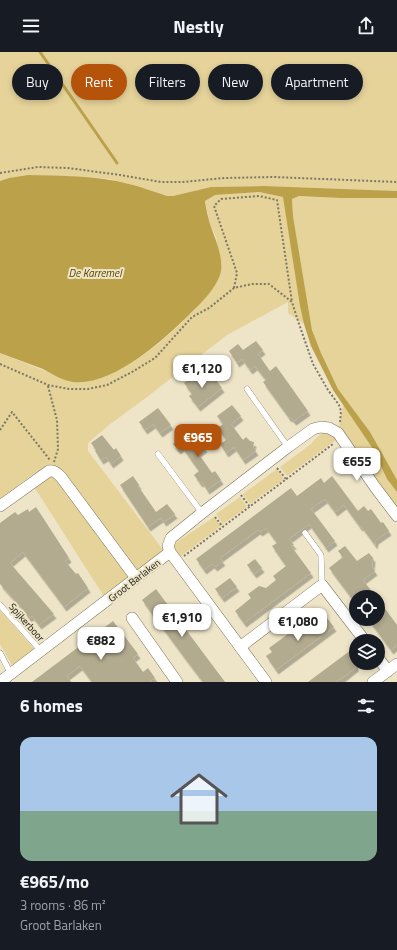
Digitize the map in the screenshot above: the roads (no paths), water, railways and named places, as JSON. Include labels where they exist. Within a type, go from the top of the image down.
[{"type":"street","name":"Groot Barlaken","points":[[0,682],[170,552],[168,546],[171,538],[271,459],[313,428],[321,426],[329,428],[340,435],[375,487],[397,516]]},
{"type":"street","points":[[0,506],[48,471],[52,470],[61,477],[136,578]]},
{"type":"street","points":[[170,552],[266,682]]},
{"type":"street","points":[[240,647],[322,585],[360,634]]},
{"type":"street","points":[[132,618],[177,682]]},
{"type":"street","points":[[373,682],[397,664]]},
{"type":"street","points":[[385,667],[388,671]]},
{"type":"lane","points":[[247,389],[288,447]]},
{"type":"lane","points":[[158,454],[202,513]]},
{"type":"lane","points":[[305,533],[321,555],[322,585]]},
{"type":"lane","name":"Spijkerboor","points":[[0,605],[41,651]]},
{"type":"lane","points":[[0,653],[11,674]]},
{"type":"water","name":"De Karremel","points":[[28,175],[78,176],[104,179],[134,185],[167,196],[173,196],[211,187],[264,186],[397,191],[397,198],[299,196],[292,199],[293,216],[312,330],[338,389],[370,432],[397,480],[397,492],[387,479],[373,449],[333,390],[311,346],[300,306],[283,197],[259,192],[215,195],[205,201],[209,221],[221,259],[221,271],[216,283],[203,300],[178,326],[151,349],[120,369],[104,377],[88,381],[73,382],[61,379],[43,369],[0,353],[0,181]]},
{"type":"waterway","points":[[40,52],[117,163]]}]
